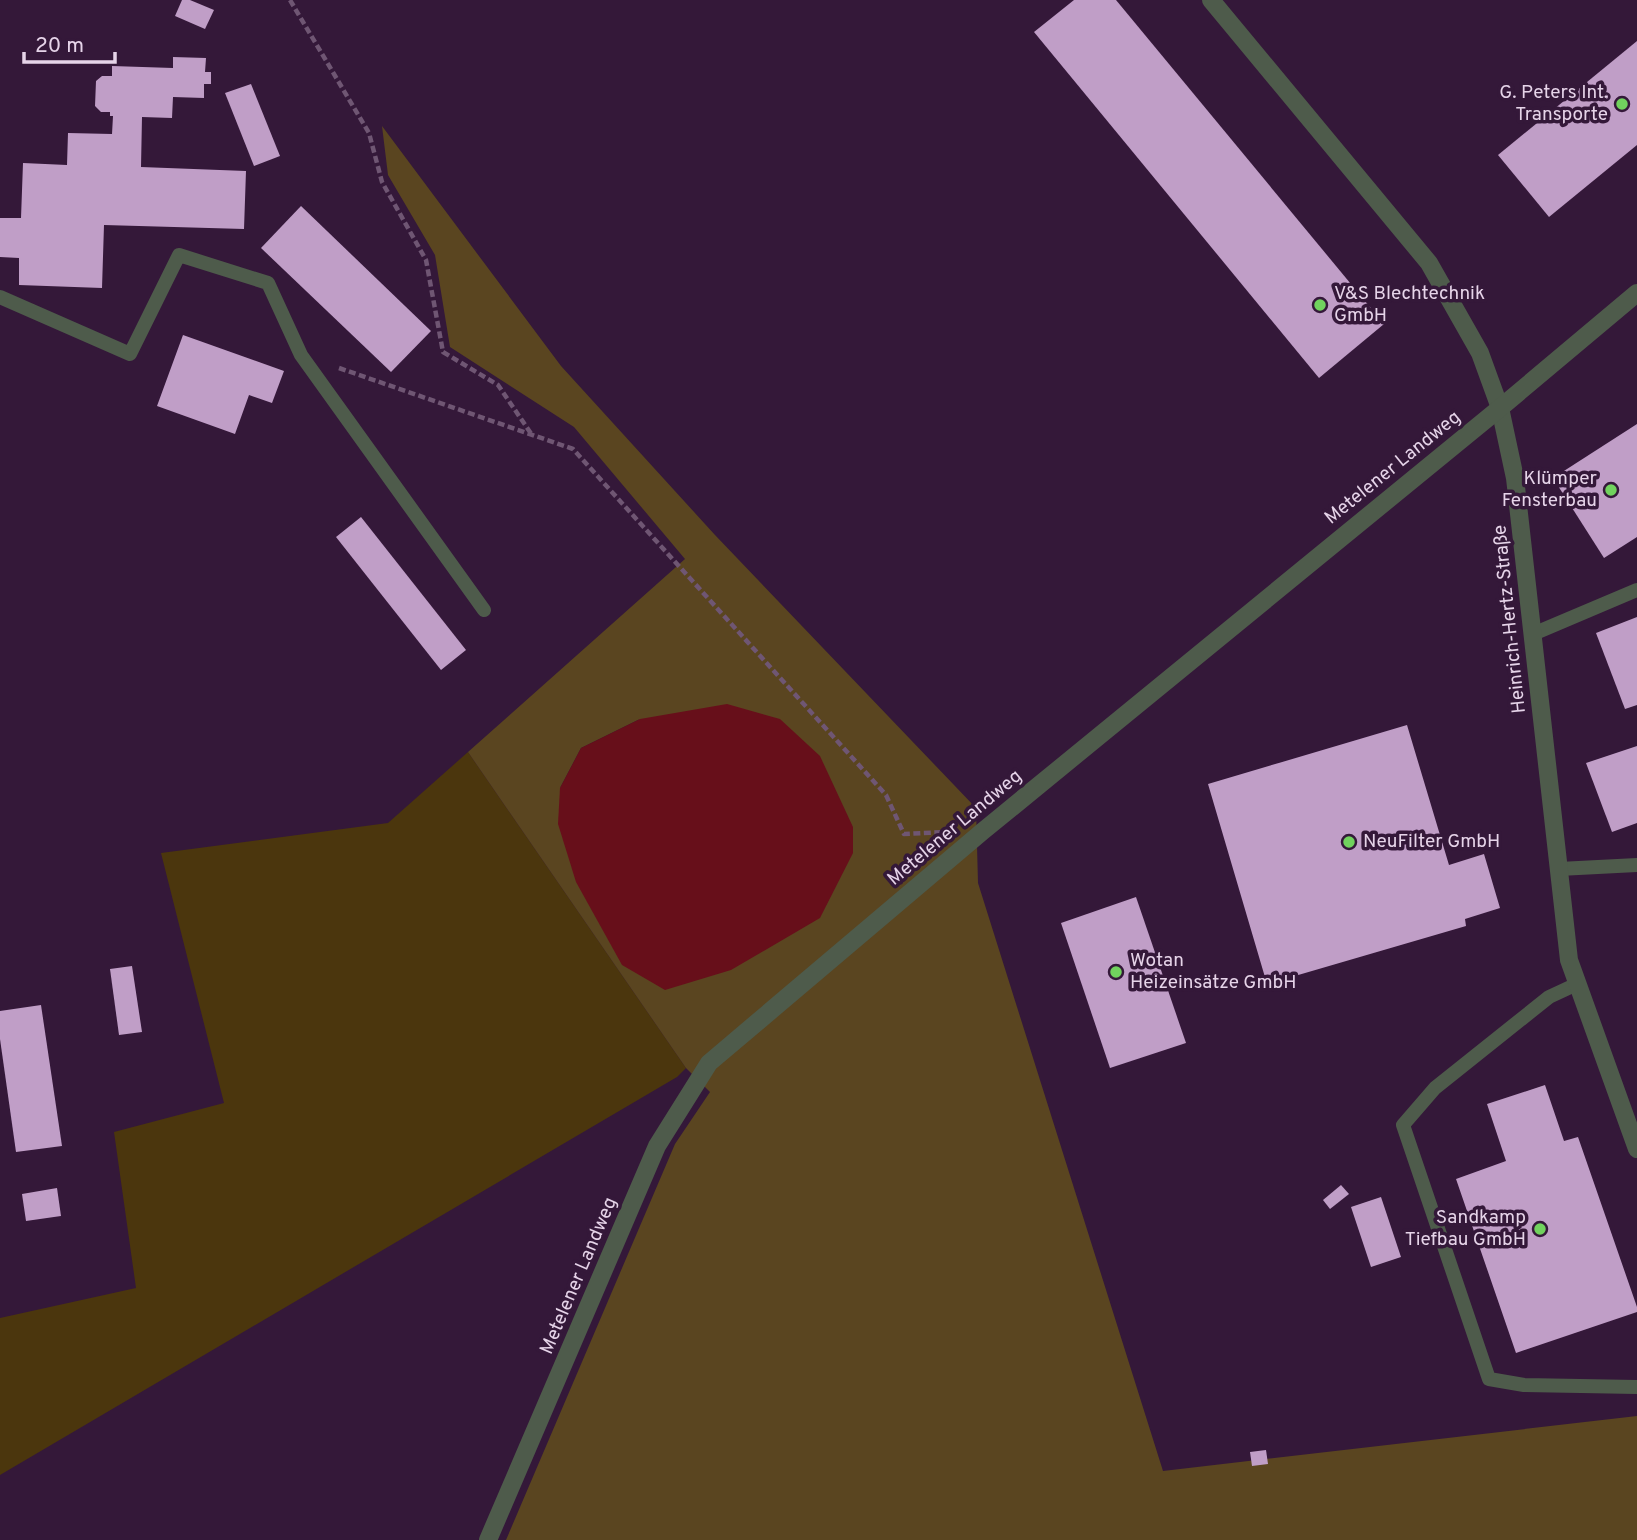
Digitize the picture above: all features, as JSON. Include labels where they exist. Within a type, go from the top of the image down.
[{"type":"street","name":"Heinrich-Hertz-Straße","points":[[1211,0],[1429,263],[1480,353],[1500,408],[1515,478],[1569,960],[1632,1119],[1637,1149]]},
{"type":"street","name":"Metelener Landweg","points":[[488,1540],[657,1146],[709,1063],[983,831],[1637,293]]},
{"type":"lane","points":[[0,297],[130,354],[179,255],[268,283],[301,355],[484,610]]},
{"type":"lane","points":[[1533,634],[1637,590]]},
{"type":"lane","points":[[1559,869],[1637,865]]},
{"type":"lane","points":[[1577,984],[1549,996],[1435,1088],[1403,1125],[1489,1379],[1524,1385],[1637,1387]]},
{"type":"path","points":[[290,0],[369,134],[382,182],[426,260],[443,352],[498,385],[532,435]]},
{"type":"path","points":[[301,355],[573,449],[886,794],[904,834],[983,831]]},
{"type":"shaded area","points":[[382,126],[561,366],[715,535],[976,808],[978,883],[1163,1471],[1637,1416],[1637,1540],[506,1540],[675,1144],[710,1092],[686,1068],[468,752],[685,559],[574,427],[450,347],[435,255],[388,175]],"holes":[[[640,719],[560,788],[581,748]]]},
{"type":"shaded area","points":[[727,704],[780,719],[820,756],[853,827],[853,853],[820,918],[731,970],[665,990],[622,965],[576,882],[558,824],[560,788],[581,748],[640,719]]},
{"type":"shaded area","points":[[468,752],[686,1068],[677,1077],[0,1475],[0,1318],[136,1288],[114,1132],[224,1103],[161,853],[388,823]]},
{"type":"building","points":[[182,0],[190,0],[214,10],[205,29],[175,16]]},
{"type":"building","points":[[1074,0],[1116,0],[1384,324],[1319,378],[1034,32]]},
{"type":"building","points":[[1637,41],[1637,145],[1549,217],[1498,155]]},
{"type":"building","points":[[173,57],[206,58],[205,72],[211,72],[211,84],[204,84],[204,98],[173,97],[172,118],[142,117],[141,167],[246,171],[244,229],[104,225],[102,288],[19,285],[19,258],[0,257],[0,218],[21,218],[23,163],[67,165],[68,133],[112,134],[113,116],[110,116],[110,112],[101,112],[95,106],[96,81],[102,76],[112,76],[112,66],[173,68]]},
{"type":"building","points":[[251,84],[280,156],[254,166],[225,93]]},
{"type":"building","points":[[301,206],[431,331],[391,372],[261,248]]},
{"type":"building","points":[[183,335],[284,371],[272,403],[249,395],[235,434],[157,406]]},
{"type":"building","points":[[1637,424],[1637,537],[1604,558],[1553,478]]},
{"type":"building","points":[[361,517],[466,650],[441,670],[336,537]]},
{"type":"building","points":[[1637,617],[1637,705],[1625,709],[1596,633]]},
{"type":"building","points":[[1407,725],[1449,865],[1484,854],[1500,908],[1465,919],[1466,926],[1267,984],[1208,784]]},
{"type":"building","points":[[1637,746],[1637,823],[1612,832],[1586,763]]},
{"type":"building","points":[[1136,897],[1186,1043],[1110,1068],[1061,923]]},
{"type":"building","points":[[132,966],[142,1032],[119,1035],[110,969]]},
{"type":"building","points":[[41,1005],[62,1146],[16,1152],[0,1039],[0,1011]]},
{"type":"building","points":[[1545,1085],[1564,1141],[1578,1137],[1637,1312],[1516,1353],[1456,1179],[1506,1161],[1487,1104]]},
{"type":"building","points":[[1341,1185],[1349,1194],[1330,1209],[1323,1200]]},
{"type":"building","points":[[57,1188],[61,1216],[26,1221],[22,1194]]},
{"type":"building","points":[[1381,1197],[1401,1257],[1371,1267],[1351,1207]]},
{"type":"building","points":[[1266,1450],[1268,1464],[1252,1466],[1250,1452]]},
{"type":"place","name":"G. Peters Int. Transporte","points":[[1622,104]]},
{"type":"place","name":"V&S Blechtechnik GmbH","points":[[1320,305]]},
{"type":"place","name":"Klümper Fensterbau","points":[[1611,490]]},
{"type":"place","name":"NeuFilter GmbH","points":[[1349,842]]},
{"type":"place","name":"Wotan Heizeinsätze GmbH","points":[[1116,972]]},
{"type":"place","name":"Sandkamp Tiefbau GmbH","points":[[1540,1229]]}]
